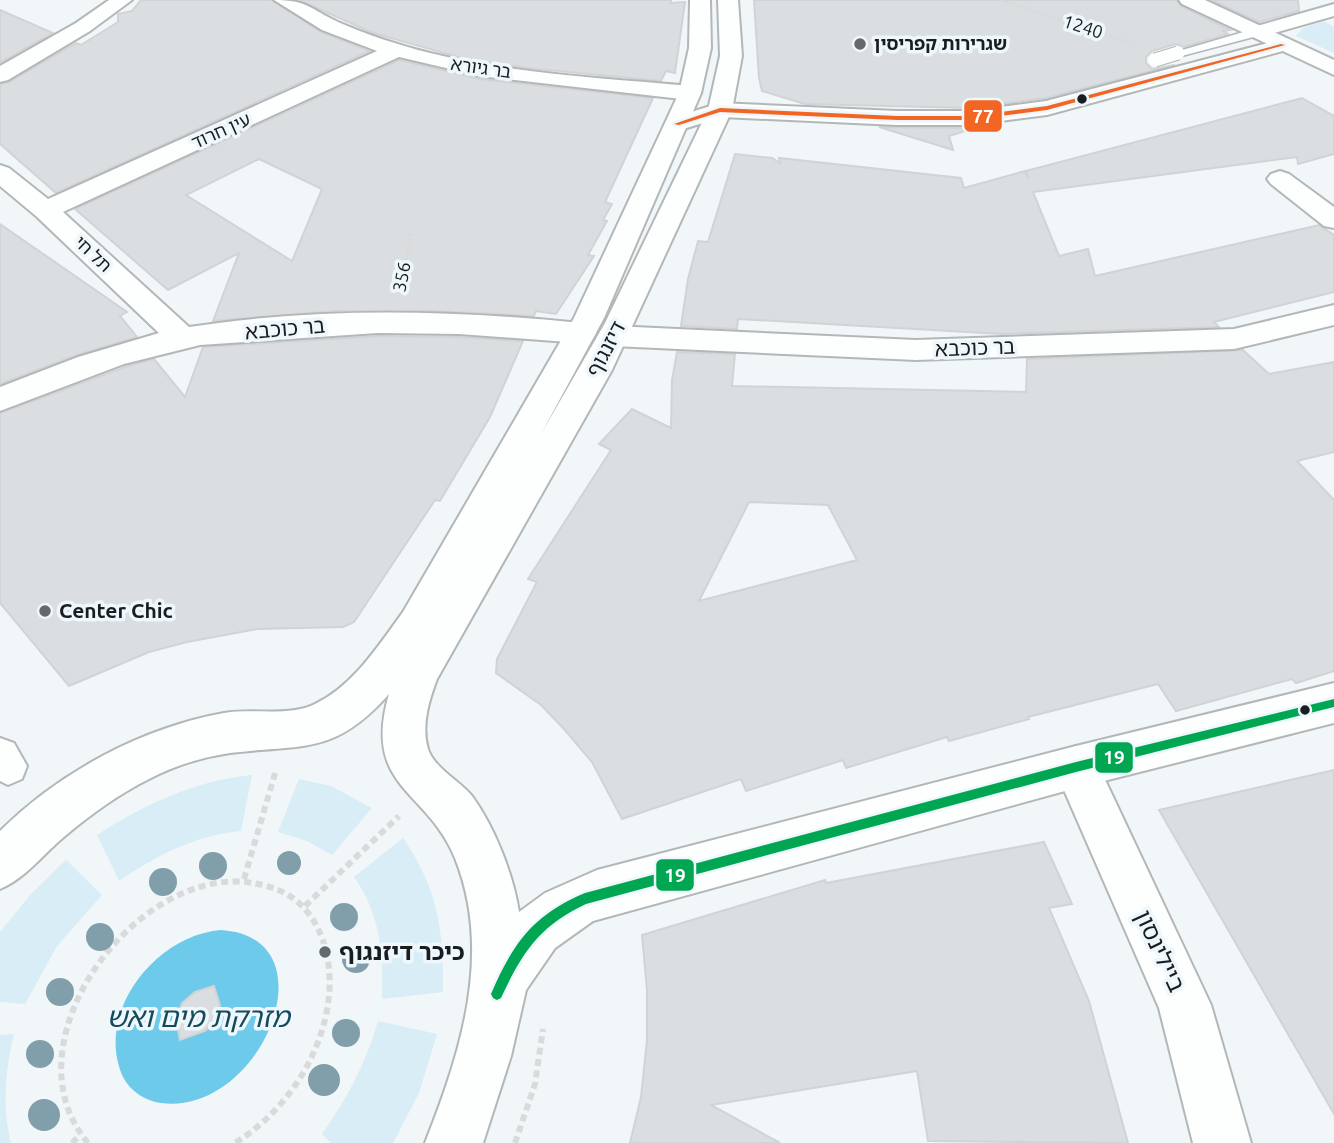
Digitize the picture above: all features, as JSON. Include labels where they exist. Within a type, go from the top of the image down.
[{"type":"street","points":[[0,75],[83,27],[122,0]]},
{"type":"street","name":"בר גיורא","points":[[284,0],[341,30],[397,50],[488,70],[690,93]]},
{"type":"street","name":"דיזנגוף","points":[[597,335],[690,93],[700,48],[700,0]]},
{"type":"street","name":"דיזנגוף","points":[[402,670],[597,335],[720,110],[731,56],[727,0]]},
{"type":"street","points":[[1189,0],[1334,68]]},
{"type":"street","points":[[1257,32],[1334,10]]},
{"type":"street","points":[[677,124],[720,110],[897,118],[969,118],[1046,108],[1283,45]]},
{"type":"street","name":"עין חרוד","points":[[45,210],[397,50]]},
{"type":"street","name":"תל חי","points":[[0,173],[45,210],[183,338]]},
{"type":"street","points":[[1280,179],[1334,220]]},
{"type":"street","name":"בר כוכבא","points":[[0,400],[112,358],[183,338],[277,328],[394,321],[506,325],[597,335],[930,349],[1234,339],[1334,314]]},
{"type":"street","points":[[0,864],[33,833],[81,795],[136,764],[171,748],[224,733],[308,727],[322,723],[402,670],[408,756],[418,774],[455,813],[484,874],[497,935],[497,994],[483,1065],[454,1143]]},
{"type":"street","points":[[497,994],[519,951],[536,929],[548,917],[585,899],[1076,767],[1334,704]]},
{"type":"street","name":"ביילינסון","points":[[1076,767],[1185,1005],[1222,1143]]},
{"type":"lane","points":[[1155,60],[1257,32]]},
{"type":"path","name":"1240","points":[[1000,0],[1140,45]]},
{"type":"path","name":"356","points":[[394,321],[411,233]]},
{"type":"path","points":[[244,879],[279,759]]},
{"type":"path","points":[[305,906],[404,811]]},
{"type":"path","points":[[88,1143],[80,1135],[64,1100],[61,1065],[66,1029],[79,994],[99,961],[123,932],[162,903],[182,892],[213,882],[244,879],[276,887],[305,906],[318,927],[329,957],[330,994],[321,1034],[303,1074],[275,1111],[235,1143]]},
{"type":"path","points":[[515,1143],[535,1084],[544,1019]]},
{"type":"path","points":[[72,1143],[80,1135]]},
{"type":"shaded area","points":[[1324,21],[1334,27],[1334,53],[1296,36],[1303,28]]},
{"type":"shaded area","points":[[252,775],[241,831],[207,837],[177,848],[119,881],[97,835],[133,813],[190,788]]},
{"type":"shaded area","points":[[299,779],[331,786],[372,808],[332,855],[307,841],[278,832]]},
{"type":"shaded area","points":[[403,838],[424,875],[436,911],[442,949],[443,992],[382,999],[381,951],[375,920],[354,877]]},
{"type":"shaded area","points":[[66,860],[102,895],[57,946],[25,1004],[0,1002],[0,932],[31,894]]},
{"type":"shaded area","points":[[378,1021],[437,1034],[419,1093],[393,1143],[331,1143],[322,1134],[355,1080]]},
{"type":"shaded area","points":[[14,1034],[6,1088],[6,1116],[11,1143],[0,1143],[0,1035]]},
{"type":"water","name":"מזרקת מים ואש","points":[[220,930],[255,940],[274,961],[278,991],[272,1024],[254,1056],[229,1082],[197,1100],[161,1103],[149,1100],[134,1091],[126,1082],[116,1053],[117,1028],[124,1004],[136,982],[153,962],[173,946],[196,935]]},
{"type":"building","points":[[141,0],[272,0],[321,32],[370,51],[56,193],[0,144],[0,84],[9,82],[76,43],[81,45],[118,22],[118,14],[132,11]]},
{"type":"building","points":[[299,0],[685,2],[675,73],[666,71],[661,81],[527,68],[462,58],[373,33]]},
{"type":"building","points":[[754,0],[1176,0],[1181,6],[1230,30],[1223,31],[1228,34],[1184,47],[1176,44],[1152,51],[1146,57],[1146,63],[1152,69],[1175,65],[1046,98],[969,108],[805,104],[762,91]]},
{"type":"building","points":[[1211,0],[1298,0],[1299,11],[1259,22]]},
{"type":"building","points":[[0,10],[53,33],[0,63]]},
{"type":"building","points":[[399,60],[480,79],[653,98],[605,202],[612,204],[603,220],[607,221],[588,255],[594,256],[556,314],[536,311],[534,316],[434,311],[336,311],[213,321],[239,253],[168,290],[75,209]],"holes":[[[259,159],[322,189],[292,261],[186,195]]]},
{"type":"building","points":[[1302,98],[1334,116],[1334,154],[1298,164],[1297,157],[1033,192],[1059,256],[1088,249],[1095,276],[1319,225],[1334,235],[1334,292],[1214,322],[1219,327],[1002,334],[738,319],[737,329],[681,326],[688,279],[698,241],[708,242],[735,154],[772,158],[780,163],[779,158],[961,178],[964,188],[1025,171],[1028,179],[1026,171]]},
{"type":"building","points":[[879,127],[978,127],[949,136],[953,150]]},
{"type":"building","points":[[0,224],[127,312],[120,316],[137,337],[77,355],[0,384]]},
{"type":"building","points":[[378,336],[523,341],[490,417],[440,501],[435,500],[354,622],[343,627],[257,629],[187,642],[149,652],[69,686],[0,603],[0,413],[154,359],[185,397],[203,347]]},
{"type":"building","points":[[1243,350],[1269,374],[1334,362],[1334,452],[1297,461],[1334,500],[1334,671],[1296,683],[1292,679],[1176,711],[1158,684],[1028,717],[1029,719],[949,741],[947,737],[846,768],[843,760],[746,791],[741,779],[622,819],[592,762],[564,729],[541,705],[496,673],[497,659],[537,582],[528,579],[611,450],[599,444],[632,409],[671,428],[672,380],[677,352],[735,354],[732,386],[1026,392],[1027,359]],"holes":[[[749,502],[828,505],[857,560],[699,601]]]},
{"type":"building","points":[[1334,770],[1334,1114],[1159,810]]},
{"type":"building","points":[[1044,842],[1072,904],[1049,908],[1089,1001],[1128,1143],[928,1141],[917,1071],[711,1105],[780,1143],[630,1143],[641,1097],[647,1040],[647,990],[642,935],[825,880],[826,883]]},
{"type":"building","points":[[214,986],[220,1005],[216,1019],[205,1031],[180,1040],[176,1019],[182,1003],[195,992]]},
{"type":"transit line","name":"77","points":[[677,124],[720,110],[897,118],[969,118],[1047,108],[1283,45]]},
{"type":"transit line","name":"19","points":[[497,994],[530,936],[554,915],[585,899],[1076,767],[1334,703]]},
{"type":"place","name":"שגרירות קפריסין","points":[[860,44]]},
{"type":"place","name":"Center Chic","points":[[45,611]]},
{"type":"place","name":"כיכר דיזנגוף","points":[[325,952]]}]
